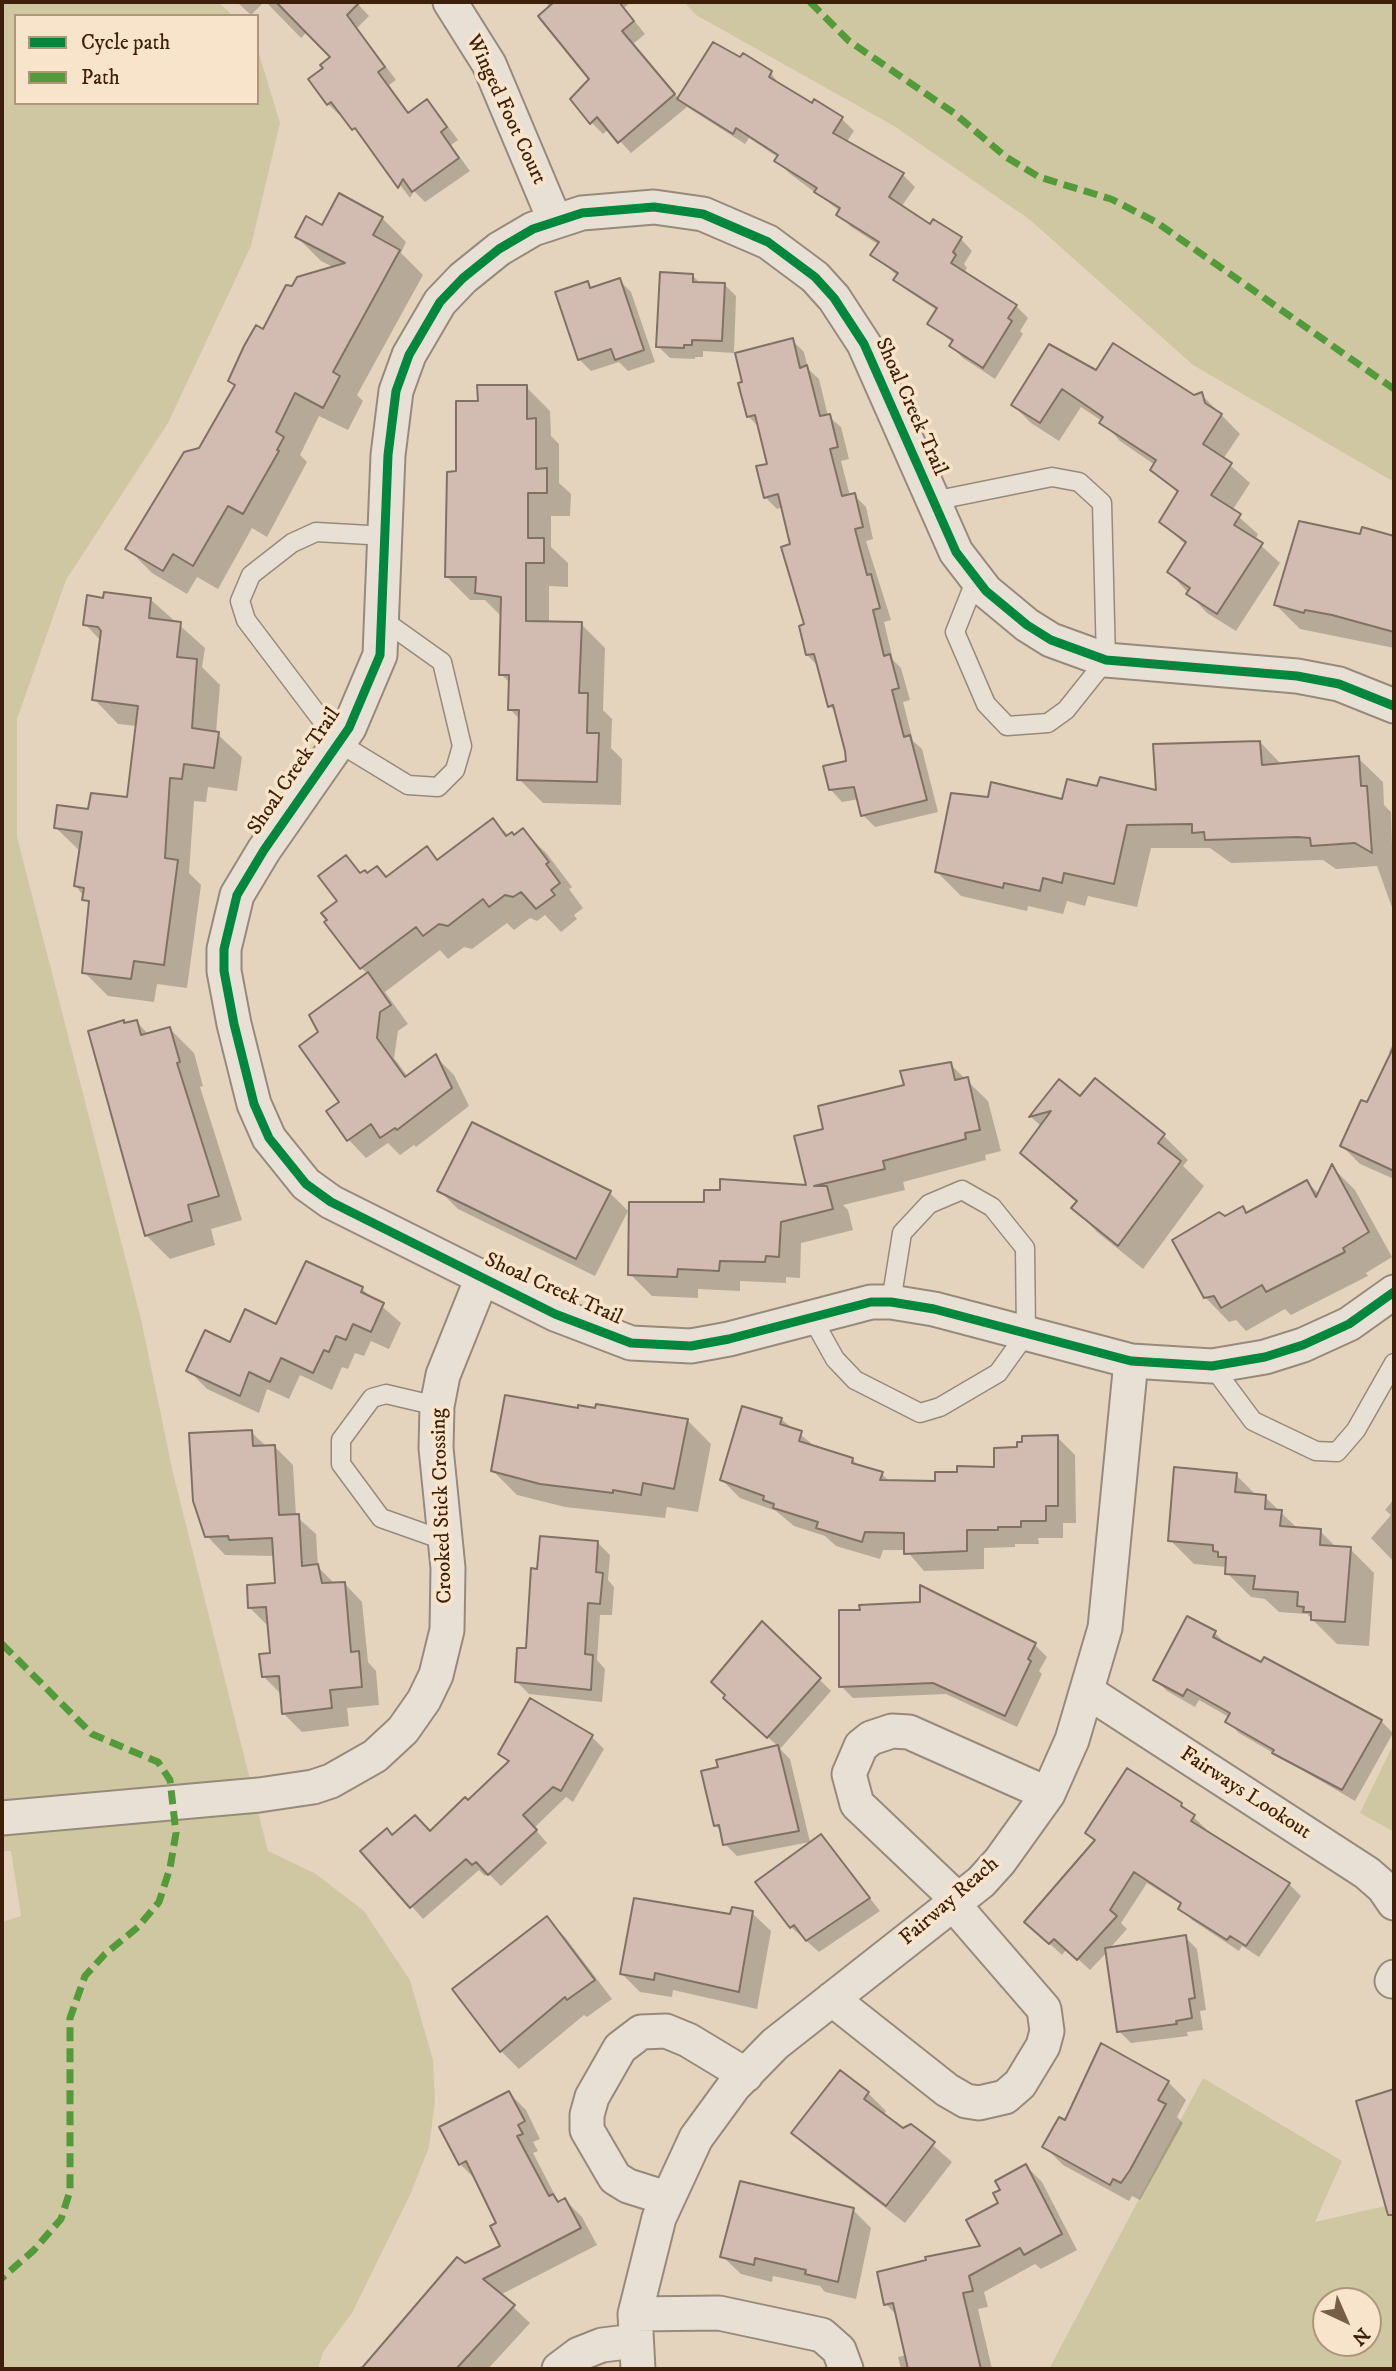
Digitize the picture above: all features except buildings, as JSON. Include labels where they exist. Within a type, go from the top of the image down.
[{"type":"street","name":"Winged Foot Court","points":[[450,2],[489,64],[555,221]]},
{"type":"street","name":"Shoal Creek Trail","points":[[1393,1298],[1349,1324],[1303,1345],[1265,1357],[1212,1366],[1131,1361],[934,1309],[891,1302],[871,1302],[729,1339],[691,1346],[654,1346],[601,1334],[331,1202],[306,1184],[269,1138],[254,1104],[224,971],[229,923],[237,895],[264,850],[339,743],[368,688],[380,655],[387,536],[388,455],[394,406],[409,355],[440,302],[463,278],[499,249],[533,229],[555,221],[615,208],[654,207],[703,214],[768,242],[793,259],[834,298],[864,344],[956,552],[1004,609],[1051,640],[1106,660],[1297,676],[1339,684],[1394,706]]},
{"type":"street","name":"Crooked Stick Crossing","points":[[2,1818],[259,1795],[313,1787],[331,1781],[375,1756],[403,1730],[424,1700],[441,1661],[447,1630],[446,1541],[436,1448],[437,1405],[443,1375],[482,1278]]},
{"type":"street","name":"Fairway Reach","points":[[636,2341],[666,2198],[696,2138],[746,2075],[775,2044],[956,1903],[1000,1861],[1048,1794],[1072,1740],[1105,1628],[1131,1361]]},
{"type":"street","name":"Fairways Lookout","points":[[1088,1692],[1367,1873],[1383,1887],[1394,1903]]},
{"type":"street","points":[[832,1999],[947,2090],[966,2101],[979,2103],[1005,2098],[1020,2084],[1043,2046],[1047,2031],[1044,2009],[956,1903],[857,1804],[849,1774],[861,1746],[870,1738],[892,1731],[909,1732],[1048,1794]]},
{"type":"street","points":[[666,2198],[628,2186],[615,2178],[587,2130],[587,2115],[592,2097],[620,2048],[641,2032],[666,2031],[688,2040],[746,2075]]},
{"type":"street","points":[[559,2369],[579,2354],[602,2345],[636,2341],[719,2313],[822,2335],[839,2350],[846,2369]]},
{"type":"lane","points":[[933,501],[1052,477],[1079,482],[1102,503],[1106,660],[1066,710],[1048,723],[1007,726],[986,704],[955,632],[976,579]]},
{"type":"lane","points":[[383,620],[442,662],[462,746],[455,770],[438,787],[408,785],[339,743],[246,620],[240,600],[251,575],[292,543],[316,532],[387,536]]},
{"type":"lane","points":[[811,1316],[835,1359],[855,1380],[920,1413],[940,1407],[998,1373],[1026,1334],[1025,1248],[992,1207],[962,1190],[929,1204],[902,1233],[891,1302]]},
{"type":"lane","points":[[1212,1366],[1253,1421],[1316,1451],[1337,1452],[1356,1430],[1394,1363]]},
{"type":"lane","points":[[437,1405],[386,1394],[372,1398],[341,1440],[341,1464],[381,1518],[446,1541]]},
{"type":"shaded area","points":[[2,2],[218,2],[231,14],[14,14],[14,105],[259,105],[259,54],[280,123],[251,246],[168,423],[66,580],[17,719],[17,837],[141,1319],[173,1473],[268,1851],[316,1874],[364,1911],[410,1980],[433,2060],[435,2102],[429,2147],[410,2195],[352,2313],[323,2352],[318,2369],[2,2369],[2,1922],[21,1916],[11,1851],[2,1851]]},
{"type":"shaded area","points":[[684,2],[1394,2],[1394,482],[1193,365],[1029,219],[894,126],[696,15]]},
{"type":"shaded area","points":[[1394,1743],[1394,1832],[1360,1813]]},
{"type":"shaded area","points":[[1203,2078],[1342,2161],[1315,2222],[1394,2204],[1394,2369],[1049,2369]]},
{"type":"marked path","points":[[810,2],[849,41],[954,113],[1006,157],[1039,177],[1111,199],[1156,222],[1394,389]]},
{"type":"marked path","points":[[2,1644],[92,1734],[158,1762],[170,1780],[176,1833],[170,1868],[159,1902],[138,1927],[105,1954],[85,1976],[70,2018],[70,2191],[61,2219],[34,2250],[2,2278]]},
{"type":"cycle path","points":[[1394,706],[1339,684],[1297,676],[1106,660],[1051,640],[1027,625],[986,591],[956,552],[864,344],[834,298],[815,277],[768,242],[703,214],[654,207],[582,213],[533,229],[499,249],[463,278],[440,302],[409,355],[396,391],[388,455],[380,655],[349,728],[264,850],[237,895],[224,949],[224,971],[234,1024],[254,1104],[269,1138],[306,1184],[331,1202],[555,1314],[631,1343],[691,1346],[729,1339],[871,1302],[891,1302],[934,1309],[1131,1361],[1212,1366],[1265,1357],[1303,1345],[1349,1324],[1394,1292]]}]
